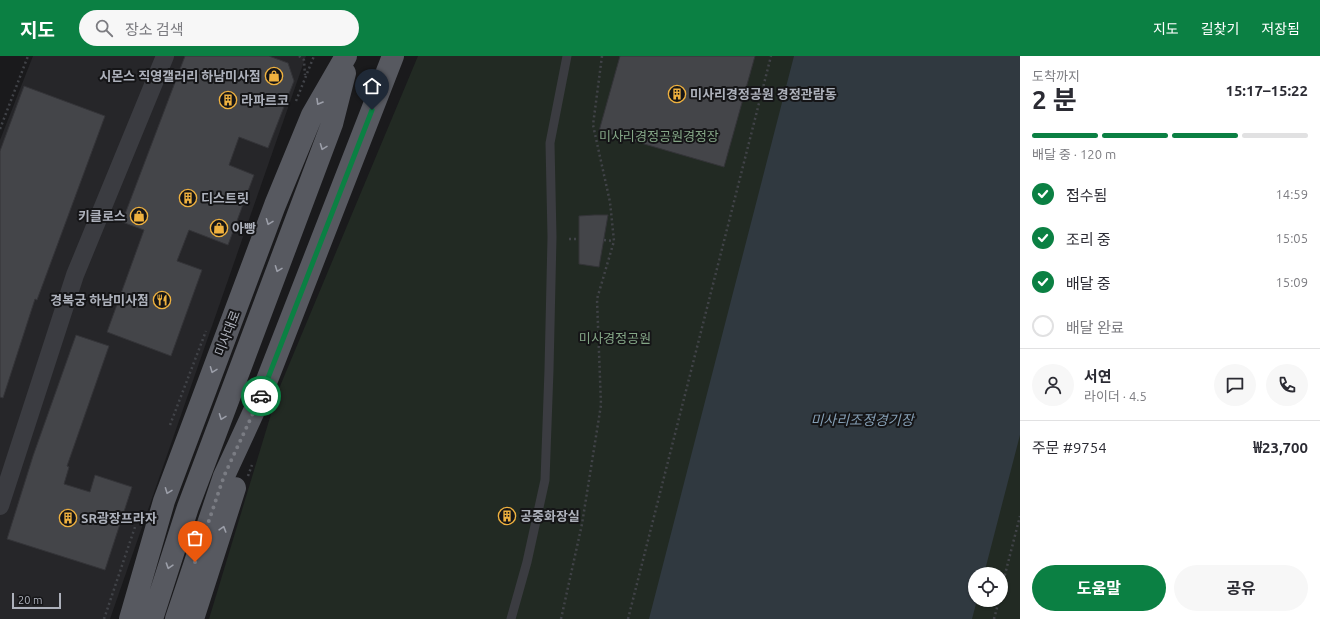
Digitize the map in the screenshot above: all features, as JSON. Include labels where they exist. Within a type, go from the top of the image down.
[{"type":"main road","name":"미사대로","points":[[130,619],[164,501],[272,213],[312,115],[347,56]]},
{"type":"main road","name":"미사대로","points":[[152,619],[188,507],[332,124],[347,56]]},
{"type":"main road","points":[[176,619],[224,476],[260,398],[393,56]]},
{"type":"main road","points":[[193,619],[246,455],[260,398]]},
{"type":"street","points":[[0,506],[75,275],[165,56]]},
{"type":"lane","points":[[511,619],[527,562],[545,480],[552,237],[550,142],[566,56]]},
{"type":"path","points":[[0,129],[28,56]]},
{"type":"path","points":[[299,56],[304,60],[305,76],[314,56]]},
{"type":"path","points":[[561,619],[582,524],[601,405],[597,299],[614,241],[610,202],[593,125],[602,56]]},
{"type":"path","points":[[628,619],[771,56]]},
{"type":"path","points":[[569,239],[579,239]]},
{"type":"path","points":[[604,240],[614,241]]},
{"type":"path","points":[[1007,567],[1020,516]]},
{"type":"path","points":[[994,619],[997,607]]},
{"type":"shaded area","points":[[33,56],[306,56],[110,619],[0,619],[0,140]]},
{"type":"green space","name":"미사경정공원","points":[[418,56],[1020,56],[1020,619],[209,619],[278,391]]},
{"type":"water","name":"미사리조정경기장","points":[[794,56],[1020,56],[1020,435],[986,567],[968,567],[968,607],[975,607],[972,619],[649,619]]},
{"type":"building","points":[[185,56],[269,56],[288,63],[294,81],[268,148],[239,137],[229,165],[254,175],[228,245],[189,230],[177,261],[202,270],[171,356],[107,332],[144,230],[122,222]]},
{"type":"building","name":"미사리경정공원 경정관람동","points":[[620,56],[755,56],[724,167],[599,131]]},
{"type":"building","points":[[24,86],[105,116],[37,300],[35,299],[3,398],[0,397],[0,151]]},
{"type":"building","points":[[608,215],[599,267],[579,264],[579,216]]},
{"type":"building","name":"SR광장프라자","points":[[76,335],[109,346],[67,466],[69,467],[64,484],[90,492],[95,475],[132,487],[105,570],[7,539],[33,456]]},
{"type":"way so far","points":[[195,562],[224,476],[261,396]]},
{"type":"place","name":"시몬스 직영갤러리 하남미사점","points":[[274,76]]},
{"type":"place","name":"미사리경정공원 경정관람동","points":[[677,94]]},
{"type":"place","name":"라파르코","points":[[228,100]]},
{"type":"place","name":"디스트릿","points":[[188,198]]},
{"type":"place","name":"키클로스","points":[[139,216]]},
{"type":"place","name":"아빵","points":[[219,228]]},
{"type":"place","name":"경복궁 하남미사점","points":[[162,300]]},
{"type":"place","name":"공중화장실","points":[[507,516]]},
{"type":"place","name":"SR광장프라자","points":[[68,518]]},
{"type":"route","points":[[261,396],[372,110]]},
{"type":"park label","name":"미사리경정공원경정장","points":[[659,136]]}]
